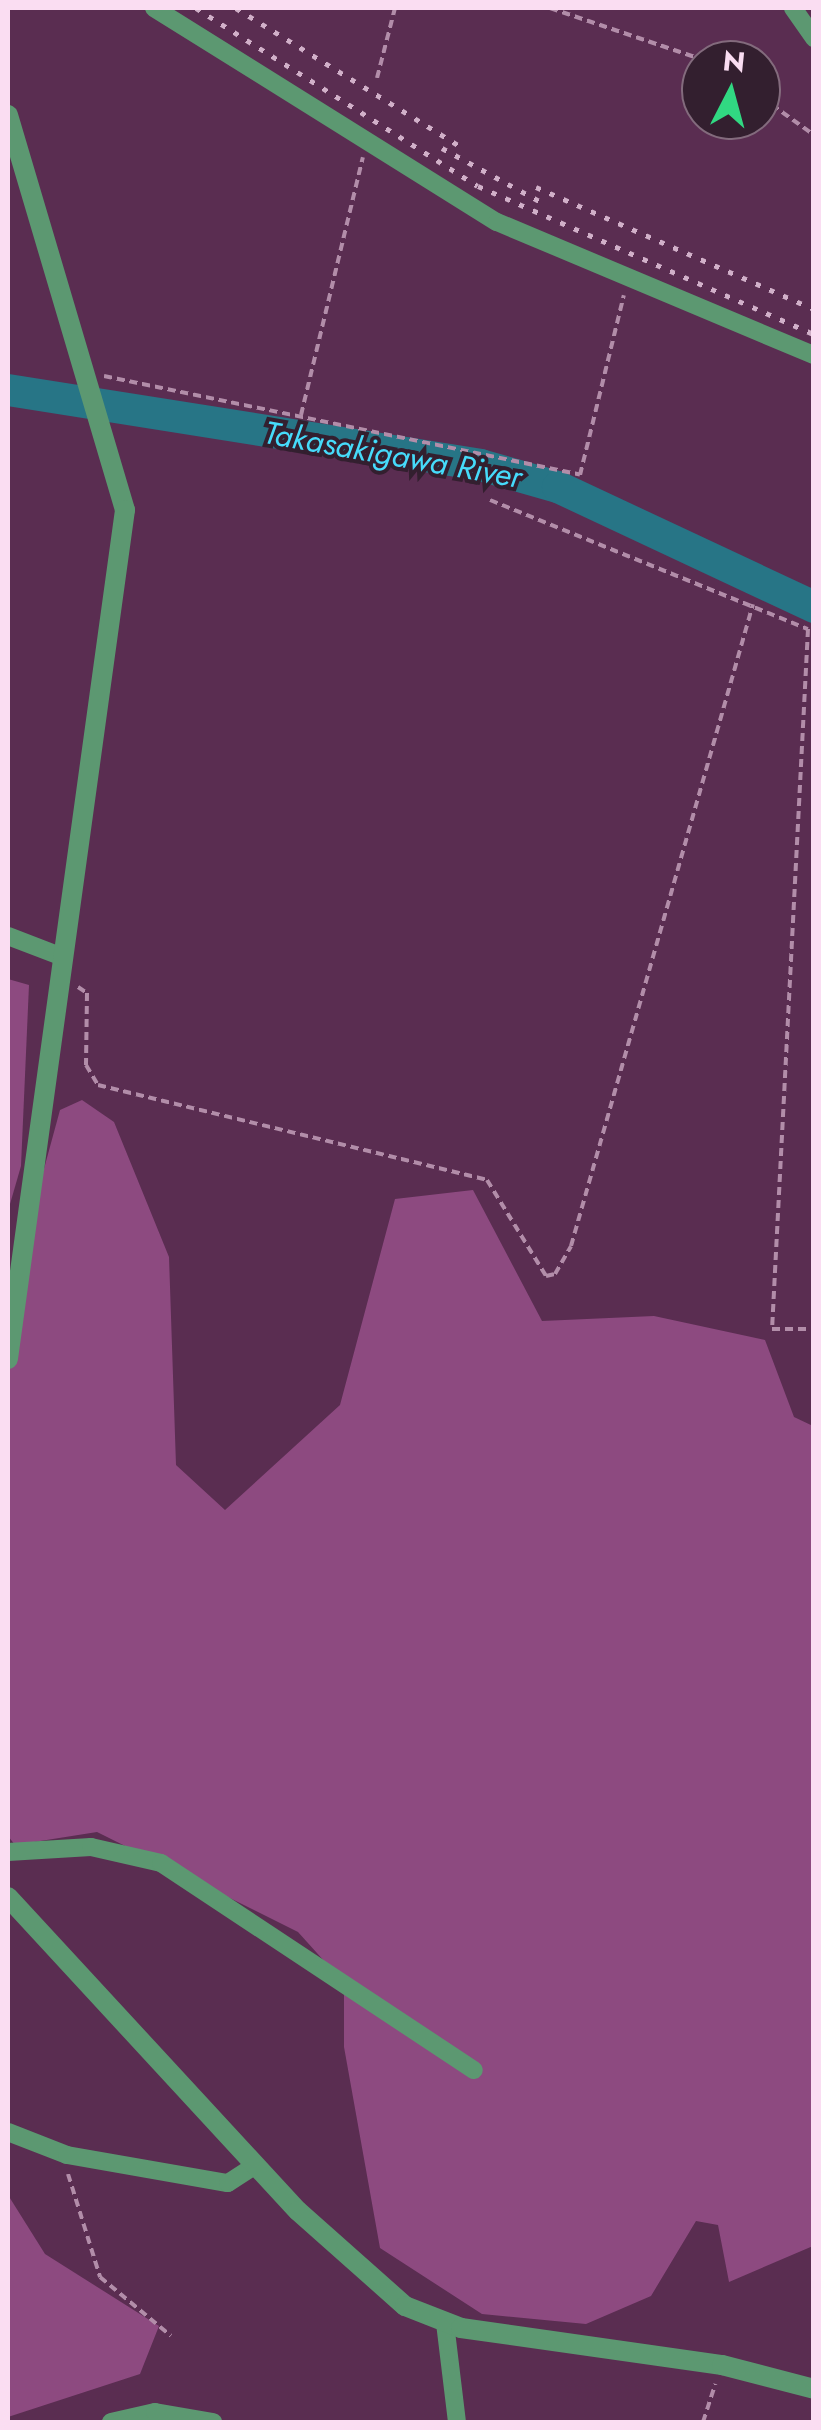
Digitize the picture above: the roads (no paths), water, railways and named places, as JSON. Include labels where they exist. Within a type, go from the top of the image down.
[{"type":"street","points":[[154,8],[497,222],[628,281],[814,355]]},
{"type":"street","points":[[793,8],[814,38]]},
{"type":"street","points":[[8,115],[90,373],[126,510],[8,1359]]},
{"type":"street","points":[[8,936],[62,966]]},
{"type":"street","points":[[8,1852],[91,1847],[160,1864],[474,2070]]},
{"type":"street","points":[[8,1897],[256,2165],[371,2281],[445,2324],[722,2365],[814,2389]]},
{"type":"street","points":[[8,2132],[67,2154],[228,2183],[256,2165]]},
{"type":"street","points":[[445,2324],[458,2422]]},
{"type":"street","points":[[111,2422],[155,2412],[213,2422]]},
{"type":"waterway","name":"Takasakigawa River","points":[[8,390],[480,465],[558,487],[814,607]]},
{"type":"railway","points":[[196,8],[478,186],[814,334]]},
{"type":"railway","points":[[236,8],[461,147]]},
{"type":"railway","points":[[442,148],[543,203]]},
{"type":"railway","points":[[536,187],[814,309]]}]
